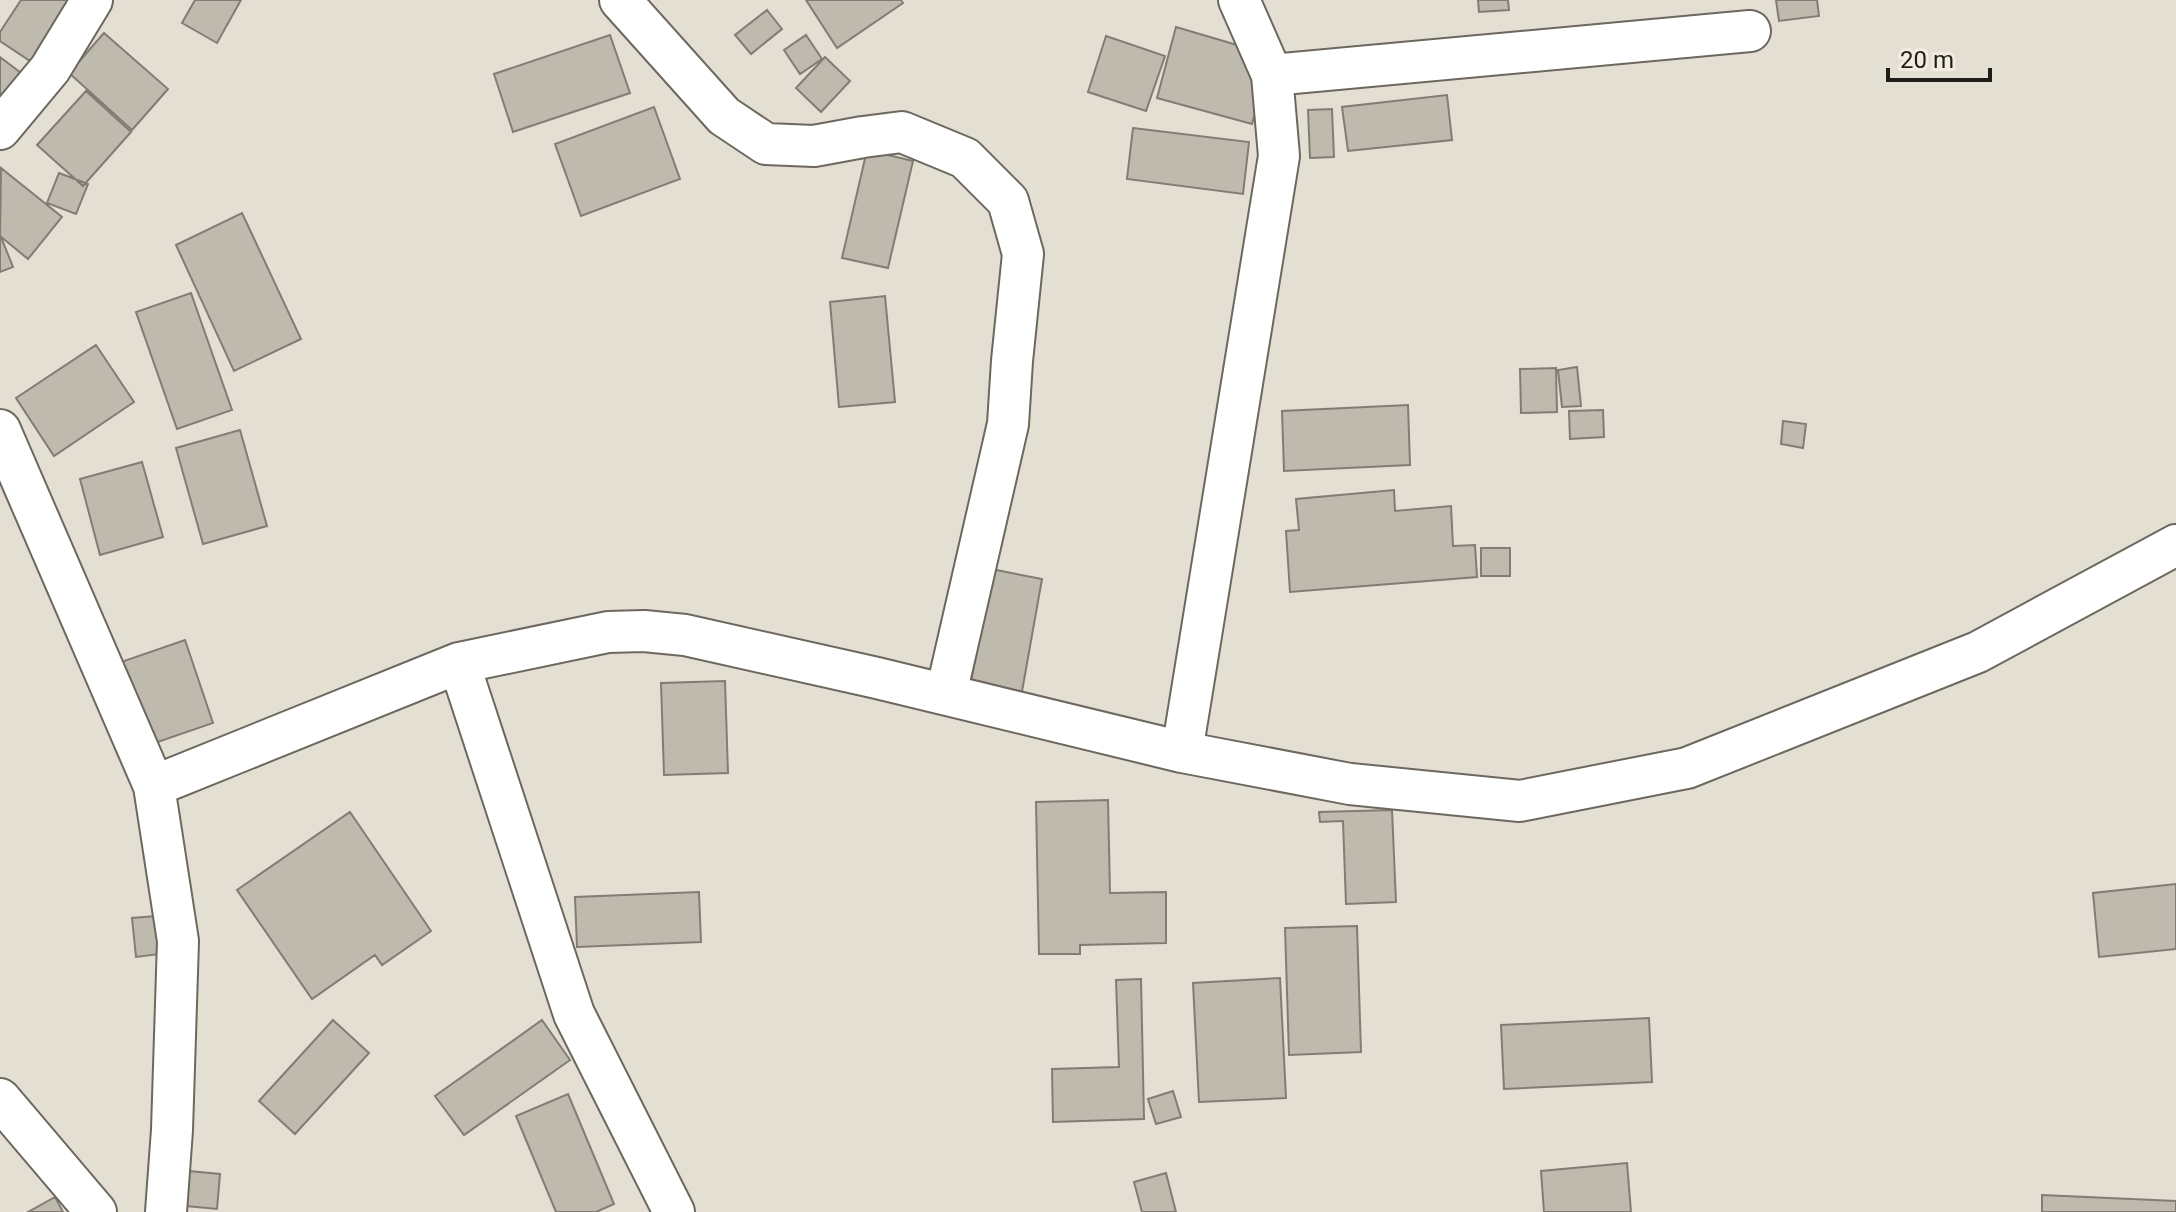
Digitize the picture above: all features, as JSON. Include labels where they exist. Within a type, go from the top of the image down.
[{"type":"street","points":[[0,129],[50,69],[92,0]]},
{"type":"street","points":[[620,0],[724,116],[766,144],[814,146],[902,132],[965,158],[1008,201],[1023,254],[1008,424],[946,694]]},
{"type":"street","points":[[1182,752],[1279,156],[1272,75],[1239,0]]},
{"type":"street","points":[[1272,75],[1750,31]]},
{"type":"street","points":[[0,430],[154,786],[178,941],[166,1212]]},
{"type":"street","points":[[154,786],[459,663],[608,632],[644,631],[685,635],[1182,752],[1350,784],[1520,801],[1687,768],[1978,652],[2176,545]]},
{"type":"street","points":[[459,663],[574,1014],[674,1212]]},
{"type":"street","points":[[0,1099],[96,1212]]},
{"type":"building","points":[[21,0],[76,0],[33,63],[0,41],[0,32]]},
{"type":"building","points":[[195,0],[241,0],[217,43],[182,23]]},
{"type":"building","points":[[806,0],[901,0],[903,3],[837,48]]},
{"type":"building","points":[[1478,0],[1508,0],[1509,10],[1479,12]]},
{"type":"building","points":[[1776,0],[1817,0],[1819,16],[1779,21]]},
{"type":"building","points":[[767,10],[782,29],[751,54],[735,35]]},
{"type":"building","points":[[1176,27],[1271,55],[1252,124],[1157,98]]},
{"type":"building","points":[[104,33],[168,89],[132,130],[69,73]]},
{"type":"building","points":[[610,35],[630,93],[513,132],[494,74]]},
{"type":"building","points":[[806,35],[822,59],[800,74],[784,50]]},
{"type":"building","points":[[1106,36],[1165,56],[1146,111],[1088,92]]},
{"type":"building","points":[[0,57],[25,76],[0,111]]},
{"type":"building","points":[[825,57],[850,81],[821,112],[796,88]]},
{"type":"building","points":[[86,91],[131,132],[83,186],[37,145]]},
{"type":"building","points":[[1447,95],[1452,140],[1348,151],[1342,107]]},
{"type":"building","points":[[654,107],[680,179],[581,216],[555,144]]},
{"type":"building","points":[[1332,109],[1334,157],[1310,158],[1308,110]]},
{"type":"building","points":[[1133,128],[1249,142],[1243,194],[1127,179]]},
{"type":"building","points":[[867,150],[913,161],[888,268],[842,258]]},
{"type":"building","points":[[1,168],[62,217],[28,259],[0,236]]},
{"type":"building","points":[[59,173],[88,184],[76,214],[47,203]]},
{"type":"building","points":[[242,213],[301,339],[234,371],[176,245]]},
{"type":"building","points":[[0,238],[13,267],[0,272]]},
{"type":"building","points":[[191,293],[232,410],[177,429],[136,312]]},
{"type":"building","points":[[885,296],[895,402],[839,407],[830,302]]},
{"type":"building","points":[[96,345],[134,402],[54,456],[16,398]]},
{"type":"building","points":[[1577,367],[1581,406],[1562,407],[1558,370]]},
{"type":"building","points":[[1556,368],[1557,412],[1521,413],[1520,369]]},
{"type":"building","points":[[1408,405],[1410,465],[1284,471],[1282,411]]},
{"type":"building","points":[[1603,410],[1604,437],[1570,439],[1569,411]]},
{"type":"building","points":[[1783,421],[1806,424],[1803,448],[1781,444]]},
{"type":"building","points":[[240,430],[267,526],[203,544],[176,448]]},
{"type":"building","points":[[142,462],[163,537],[100,555],[80,479]]},
{"type":"building","points":[[1394,490],[1395,511],[1451,506],[1453,546],[1475,545],[1477,577],[1290,592],[1286,531],[1299,530],[1296,499]]},
{"type":"building","points":[[1481,548],[1510,548],[1510,576],[1481,576]]},
{"type":"building","points":[[991,569],[1042,579],[1021,697],[970,688]]},
{"type":"building","points":[[185,640],[213,723],[149,745],[121,662]]},
{"type":"building","points":[[725,681],[728,773],[664,775],[661,683]]},
{"type":"building","points":[[1108,800],[1110,893],[1166,892],[1166,943],[1080,945],[1080,954],[1039,954],[1036,802]]},
{"type":"building","points":[[1392,810],[1396,902],[1346,904],[1343,821],[1320,822],[1319,812]]},
{"type":"building","points":[[350,812],[431,931],[382,965],[375,955],[312,999],[237,890]]},
{"type":"building","points":[[2176,884],[2176,949],[2099,957],[2093,893]]},
{"type":"building","points":[[699,892],[701,942],[577,947],[575,897]]},
{"type":"building","points":[[156,916],[160,954],[136,957],[132,918]]},
{"type":"building","points":[[1357,926],[1361,1052],[1289,1055],[1285,928]]},
{"type":"building","points":[[1280,978],[1286,1098],[1199,1102],[1193,983]]},
{"type":"building","points":[[1141,979],[1144,1119],[1053,1122],[1052,1069],[1119,1067],[1116,980]]},
{"type":"building","points":[[1649,1018],[1652,1082],[1504,1089],[1501,1025]]},
{"type":"building","points":[[333,1020],[369,1053],[295,1134],[259,1101]]},
{"type":"building","points":[[542,1020],[570,1060],[464,1135],[435,1096]]},
{"type":"building","points":[[1173,1091],[1181,1117],[1156,1124],[1148,1099]]},
{"type":"building","points":[[568,1094],[614,1204],[596,1212],[556,1212],[516,1116]]},
{"type":"building","points":[[1627,1163],[1631,1212],[1544,1212],[1541,1171]]},
{"type":"building","points":[[189,1171],[220,1174],[217,1209],[186,1206]]},
{"type":"building","points":[[1166,1173],[1176,1212],[1142,1212],[1134,1182]]},
{"type":"building","points":[[2042,1195],[2176,1201],[2176,1212],[2042,1212]]},
{"type":"building","points":[[55,1197],[63,1212],[28,1212]]}]
